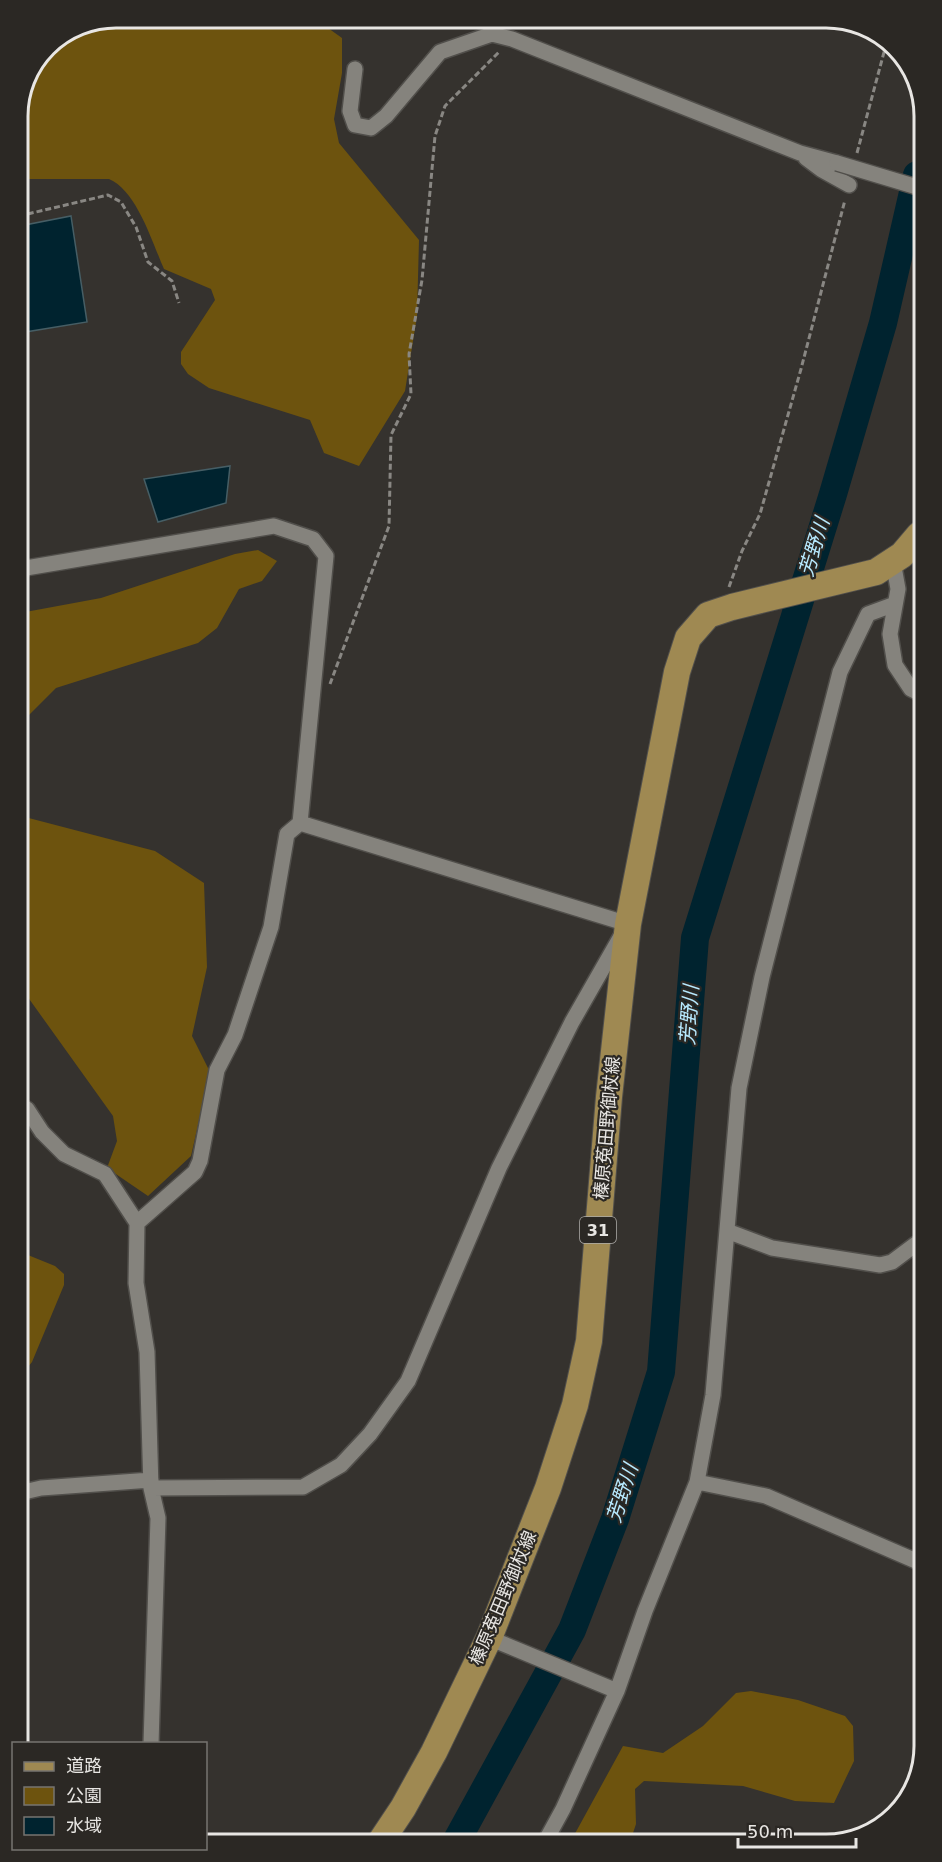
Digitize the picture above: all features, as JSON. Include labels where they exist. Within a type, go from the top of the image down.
[{"type":"main road","points":[[884,566],[902,555],[914,541]]},
{"type":"main road","name":"榛原菟田野御杖線","points":[[386,1833],[403,1808],[496,1641],[575,1405],[588,1341],[609,1097],[628,924],[676,672],[688,638],[708,615],[884,566]]},
{"type":"street","points":[[355,69],[350,111],[355,125],[370,128],[386,117],[440,52],[492,34],[512,39],[800,153],[914,186]]},
{"type":"street","points":[[800,153],[822,170],[849,185]]},
{"type":"street","points":[[29,568],[274,526],[313,540],[326,556],[300,823],[287,834],[271,927],[235,1035],[217,1070],[200,1161],[195,1172],[137,1223]]},
{"type":"street","points":[[884,566],[898,589],[890,634],[895,664],[914,690]]},
{"type":"street","points":[[550,1834],[563,1809],[697,1482],[713,1395],[739,1088],[762,977],[840,672],[868,614],[895,604]]},
{"type":"street","points":[[28,1491],[41,1488],[151,1484],[303,1487],[341,1465],[370,1434],[408,1381],[499,1168],[572,1022],[628,924],[300,823]]},
{"type":"street","points":[[28,1111],[42,1132],[64,1154],[105,1173],[137,1223],[136,1283],[147,1352],[151,1484],[158,1518],[151,1742]]},
{"type":"street","points":[[727,1231],[772,1248],[880,1265],[892,1263],[914,1246]]},
{"type":"street","points":[[697,1482],[766,1496],[914,1560]]},
{"type":"street","points":[[496,1641],[613,1689]]},
{"type":"path","points":[[328,687],[389,526],[391,435],[411,394],[409,354],[422,280],[435,136],[445,106],[512,39]]},
{"type":"path","points":[[726,609],[742,551],[760,514],[801,369],[884,51]]},
{"type":"path","points":[[29,214],[108,195],[121,202],[136,227],[148,262],[172,281],[179,303]]},
{"type":"green space","points":[[117,28],[328,28],[342,38],[342,73],[334,119],[339,143],[419,240],[417,316],[405,391],[359,466],[324,453],[310,420],[209,388],[188,374],[181,364],[181,352],[215,300],[211,289],[164,269],[136,206],[119,185],[109,179],[29,179],[29,111],[32,94],[47,63],[68,43],[83,35]]},
{"type":"green space","points":[[258,550],[277,561],[262,581],[239,589],[217,628],[198,643],[56,688],[29,715],[29,611],[101,598],[235,554]]},
{"type":"green space","points":[[29,818],[155,851],[204,883],[207,967],[192,1036],[210,1072],[191,1156],[148,1196],[107,1168],[117,1141],[113,1116],[28,998]]},
{"type":"green space","points":[[28,1255],[55,1266],[64,1274],[64,1285],[28,1367]]},
{"type":"green space","points":[[751,1691],[798,1700],[845,1716],[853,1726],[854,1761],[834,1803],[795,1801],[743,1786],[644,1781],[635,1789],[636,1824],[633,1834],[575,1834],[623,1746],[663,1753],[703,1726],[736,1693]]},
{"type":"water","points":[[71,216],[87,322],[29,331],[29,224]]},
{"type":"water","points":[[230,466],[226,503],[158,522],[144,479]]},
{"type":"waterway","name":"芳野川","points":[[461,1833],[572,1630],[615,1519],[661,1372],[695,938],[833,494],[883,323],[914,188]]}]
